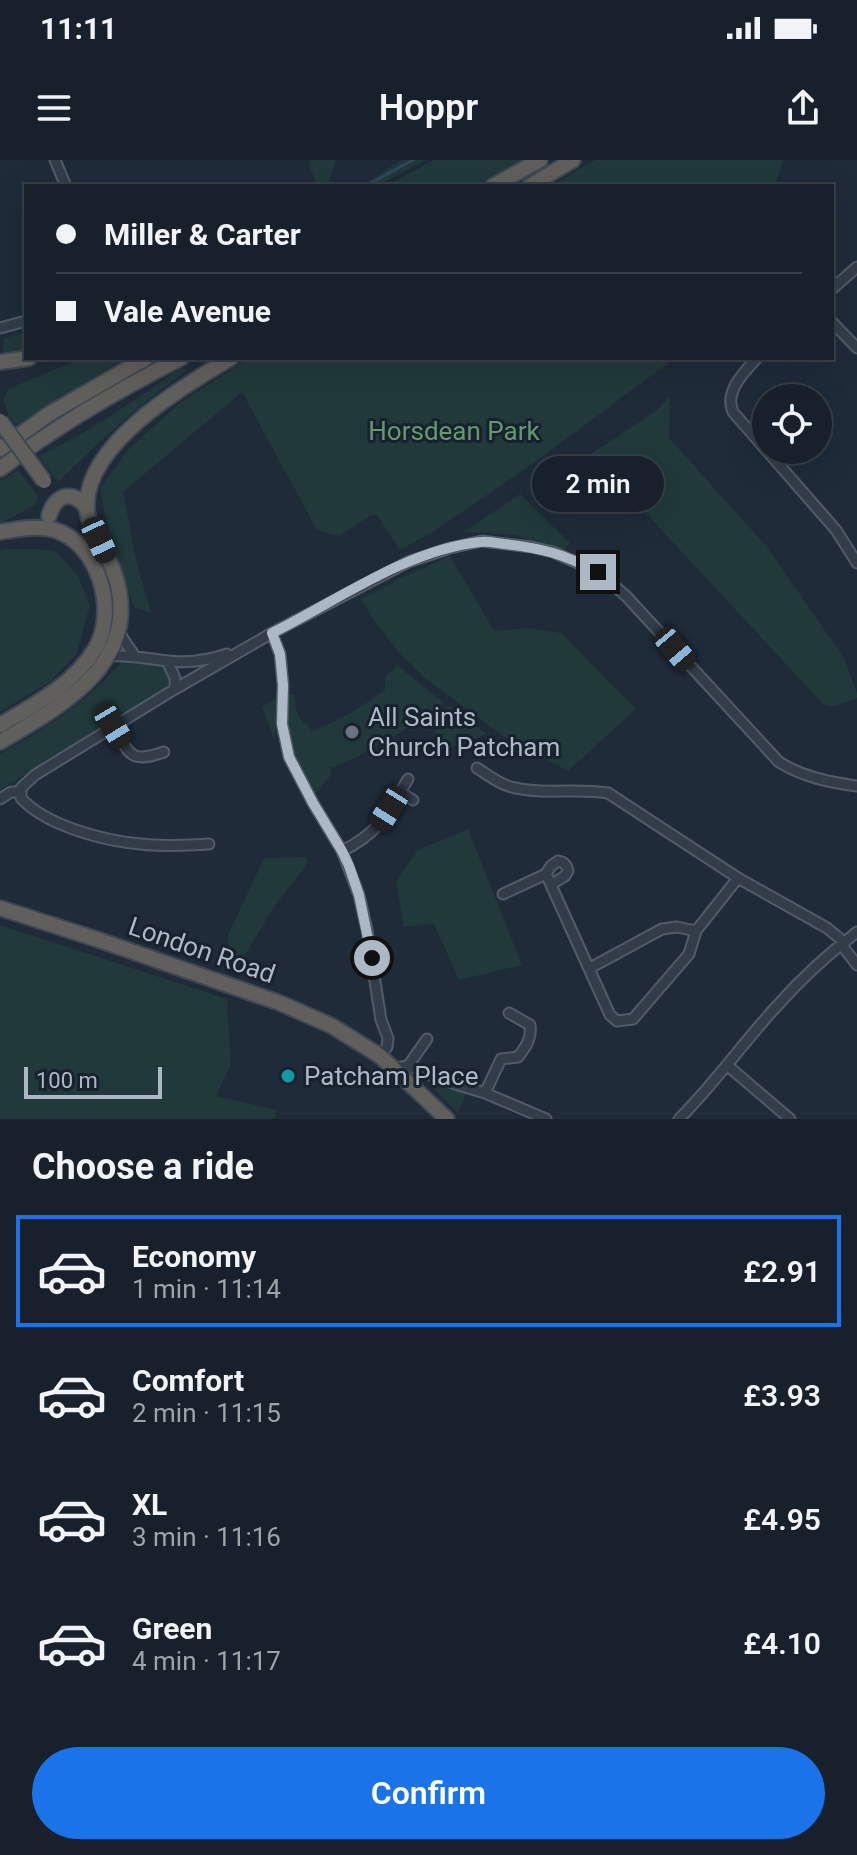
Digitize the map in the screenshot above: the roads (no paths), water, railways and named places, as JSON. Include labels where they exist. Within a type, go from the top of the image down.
[{"type":"highway","points":[[497,184],[540,160]]},
{"type":"highway","points":[[533,184],[573,160]]},
{"type":"highway","points":[[0,362],[24,359]]},
{"type":"highway","points":[[0,449],[49,414],[143,360]]},
{"type":"highway","points":[[0,469],[97,404],[177,360]]},
{"type":"highway","points":[[0,532],[24,529],[78,533],[83,529],[83,508],[102,459],[132,427],[197,378],[228,360]]},
{"type":"highway","points":[[0,421],[44,481],[83,508],[114,572],[121,602],[119,630],[101,668],[78,690],[0,742]]},
{"type":"highway","points":[[0,725],[63,684],[81,667],[101,636],[104,614],[102,590],[94,565],[86,553],[52,526],[44,481]]},
{"type":"highway","points":[[49,516],[56,501],[66,497],[83,508]]},
{"type":"highway","points":[[0,539],[31,536],[55,541],[65,546],[98,579]]},
{"type":"highway","name":"London Road","points":[[0,908],[280,1003],[332,1026],[401,1067],[447,1119]]},
{"type":"street","points":[[55,160],[65,184]]},
{"type":"street","points":[[834,287],[857,267]]},
{"type":"street","points":[[0,328],[24,322]]},
{"type":"street","points":[[834,324],[857,348]]},
{"type":"street","points":[[755,360],[733,391],[730,406],[733,412],[836,530],[857,563]]},
{"type":"street","points":[[209,844],[142,845],[71,829],[33,809],[21,798],[21,788],[35,775],[113,726],[272,633],[408,562],[482,541],[553,552],[598,572],[626,596],[779,762],[796,772],[857,786]]},
{"type":"street","points":[[119,630],[135,656]]},
{"type":"street","points":[[272,633],[280,654],[282,724],[289,757],[342,851],[362,907],[381,1020],[388,1038],[387,1047],[380,1056]]},
{"type":"street","points":[[108,656],[194,662],[245,648]]},
{"type":"street","points":[[167,661],[175,678],[175,689]]},
{"type":"street","points":[[113,726],[130,755],[138,758],[164,752]]},
{"type":"street","points":[[477,768],[498,788],[608,793],[738,878],[813,919],[842,943],[857,965]]},
{"type":"street","points":[[841,784],[857,777]]},
{"type":"street","points":[[342,851],[379,826],[408,779]]},
{"type":"street","points":[[0,799],[11,792],[21,792]]},
{"type":"street","points":[[400,792],[413,800]]},
{"type":"street","points":[[503,894],[549,879],[610,1015],[617,1021],[633,1019],[689,954],[696,931],[738,878]]},
{"type":"street","points":[[590,968],[662,929],[677,927],[696,931]]},
{"type":"street","points":[[679,1119],[704,1094],[776,1006],[857,932]]},
{"type":"street","points":[[485,1093],[501,1059],[518,1057],[532,1034],[530,1025],[509,1013]]},
{"type":"street","points":[[427,1039],[401,1067],[485,1093],[546,1119]]},
{"type":"street","points":[[728,1066],[790,1119]]},
{"type":"waterway","points":[[369,184],[413,160]]},
{"type":"place","name":"All Saints Church Patcham","points":[[352,732]]},
{"type":"place","name":"Patcham Place","points":[[288,1076]]},
{"type":"park label","name":"Horsdean Park","points":[[454,431]]}]
